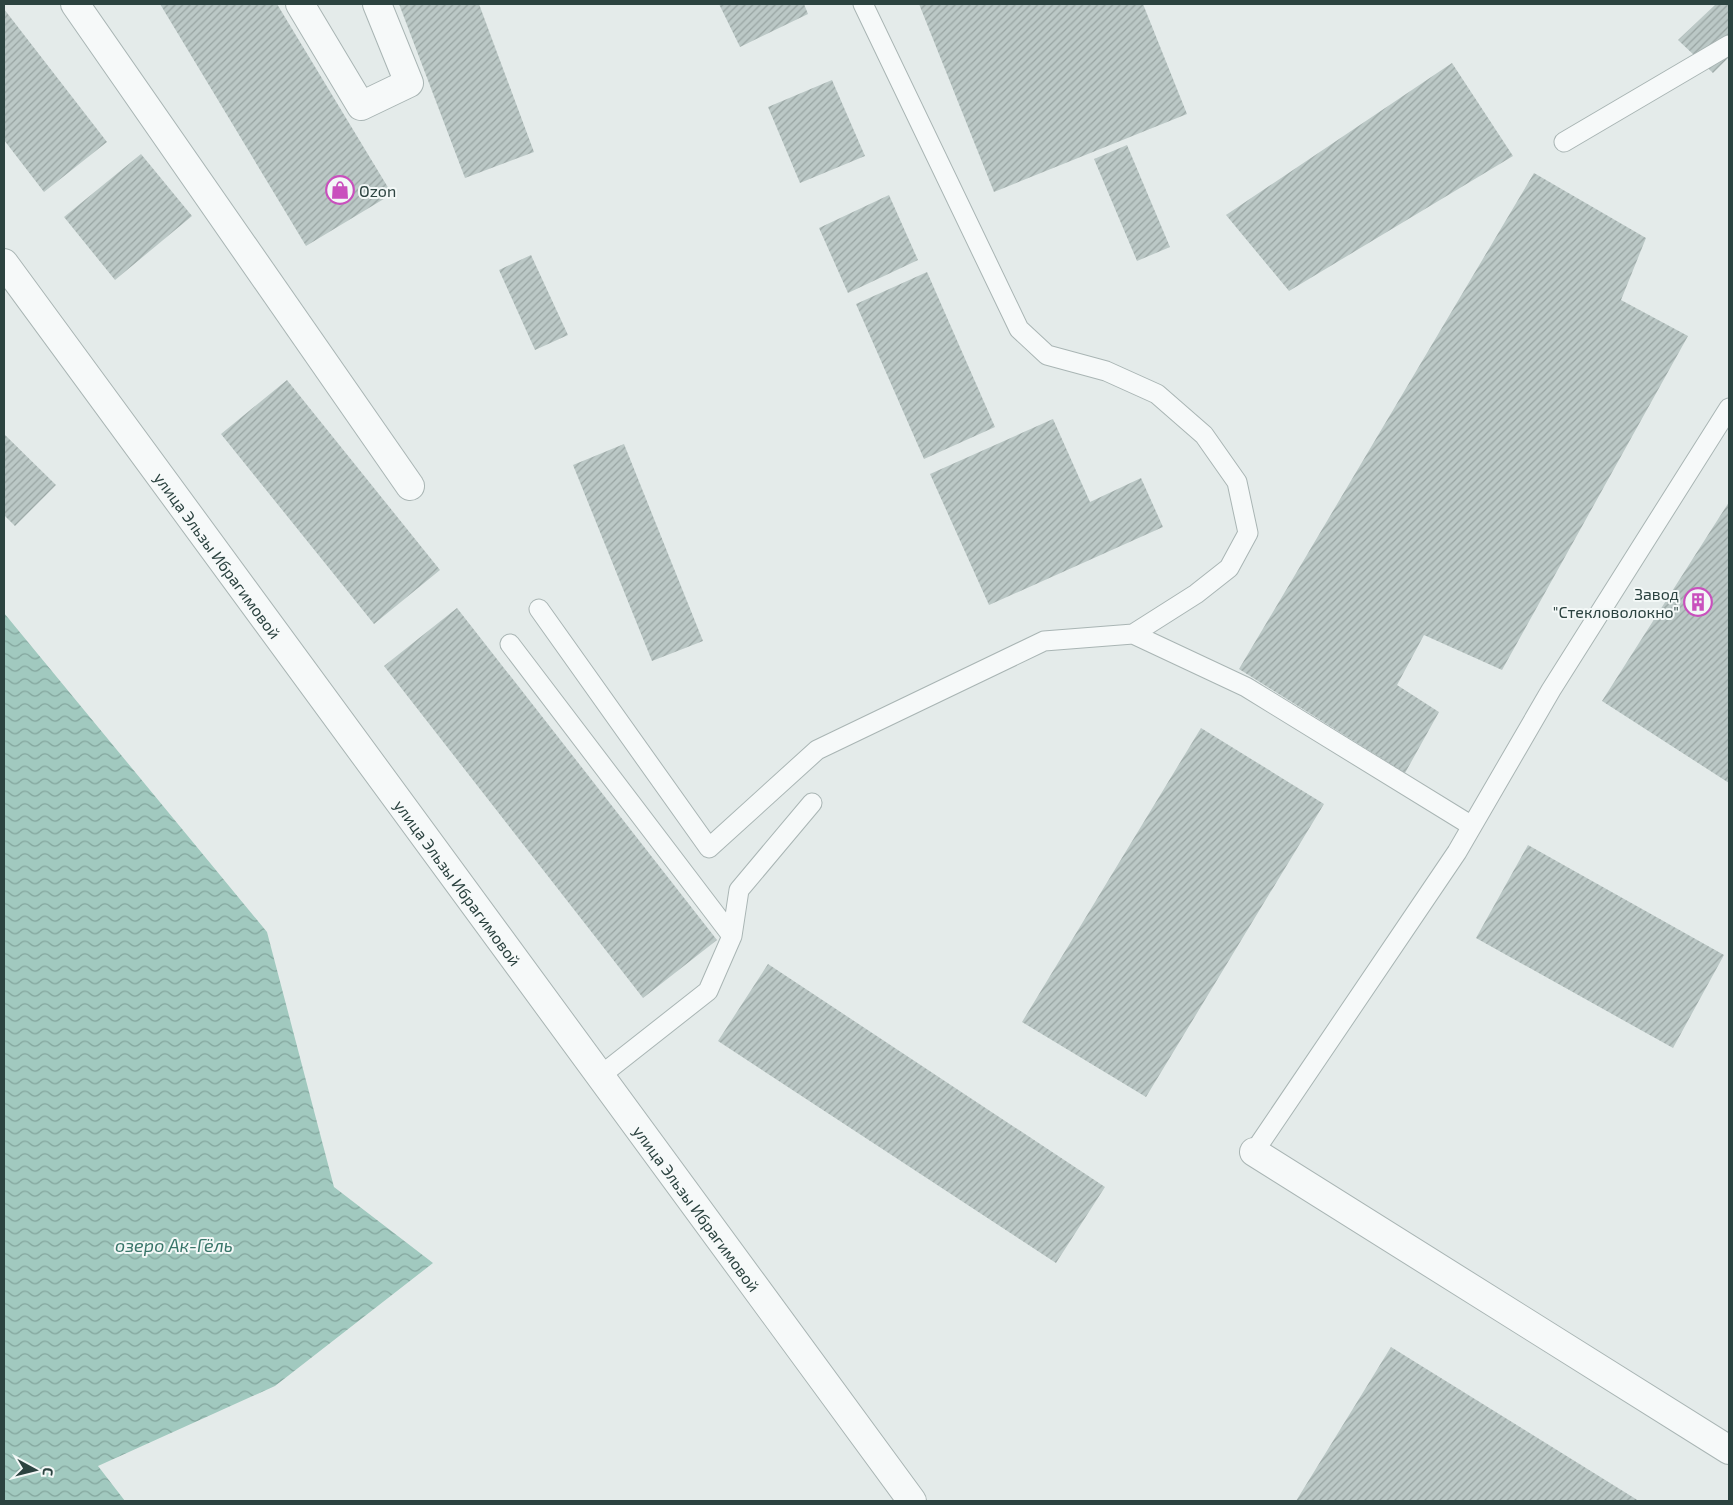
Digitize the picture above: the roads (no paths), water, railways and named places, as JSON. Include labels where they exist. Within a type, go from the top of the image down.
[{"type":"street","points":[[75,4],[410,486]]},
{"type":"street","points":[[300,4],[361,106],[409,84],[377,4]]},
{"type":"street","name":"улица Эльзы Ибрагимовой","points":[[4,263],[912,1501]]},
{"type":"street","points":[[1254,1152],[1729,1450]]},
{"type":"lane","points":[[540,609],[709,848],[818,750],[1044,641],[1133,634],[1196,594],[1229,568],[1248,533],[1237,482],[1204,435],[1156,394],[1106,371],[1047,355],[1019,329],[863,4]]},
{"type":"lane","points":[[1564,142],[1729,45]]},
{"type":"lane","points":[[1254,1152],[1457,852],[1551,690],[1729,408]]},
{"type":"lane","points":[[1133,634],[1246,688],[1472,826]]},
{"type":"lane","points":[[510,644],[732,936]]},
{"type":"lane","points":[[600,1076],[708,991],[732,936],[739,890],[812,804]]},
{"type":"water","name":"озеро Ак-Гёль","points":[[4,613],[267,932],[334,1187],[433,1263],[275,1386],[98,1466],[125,1501],[4,1501]]},
{"type":"place","name":"Ozon","points":[[340,190]]},
{"type":"place","name":"Завод \"Стекловолокно\"","points":[[1698,602]]}]
